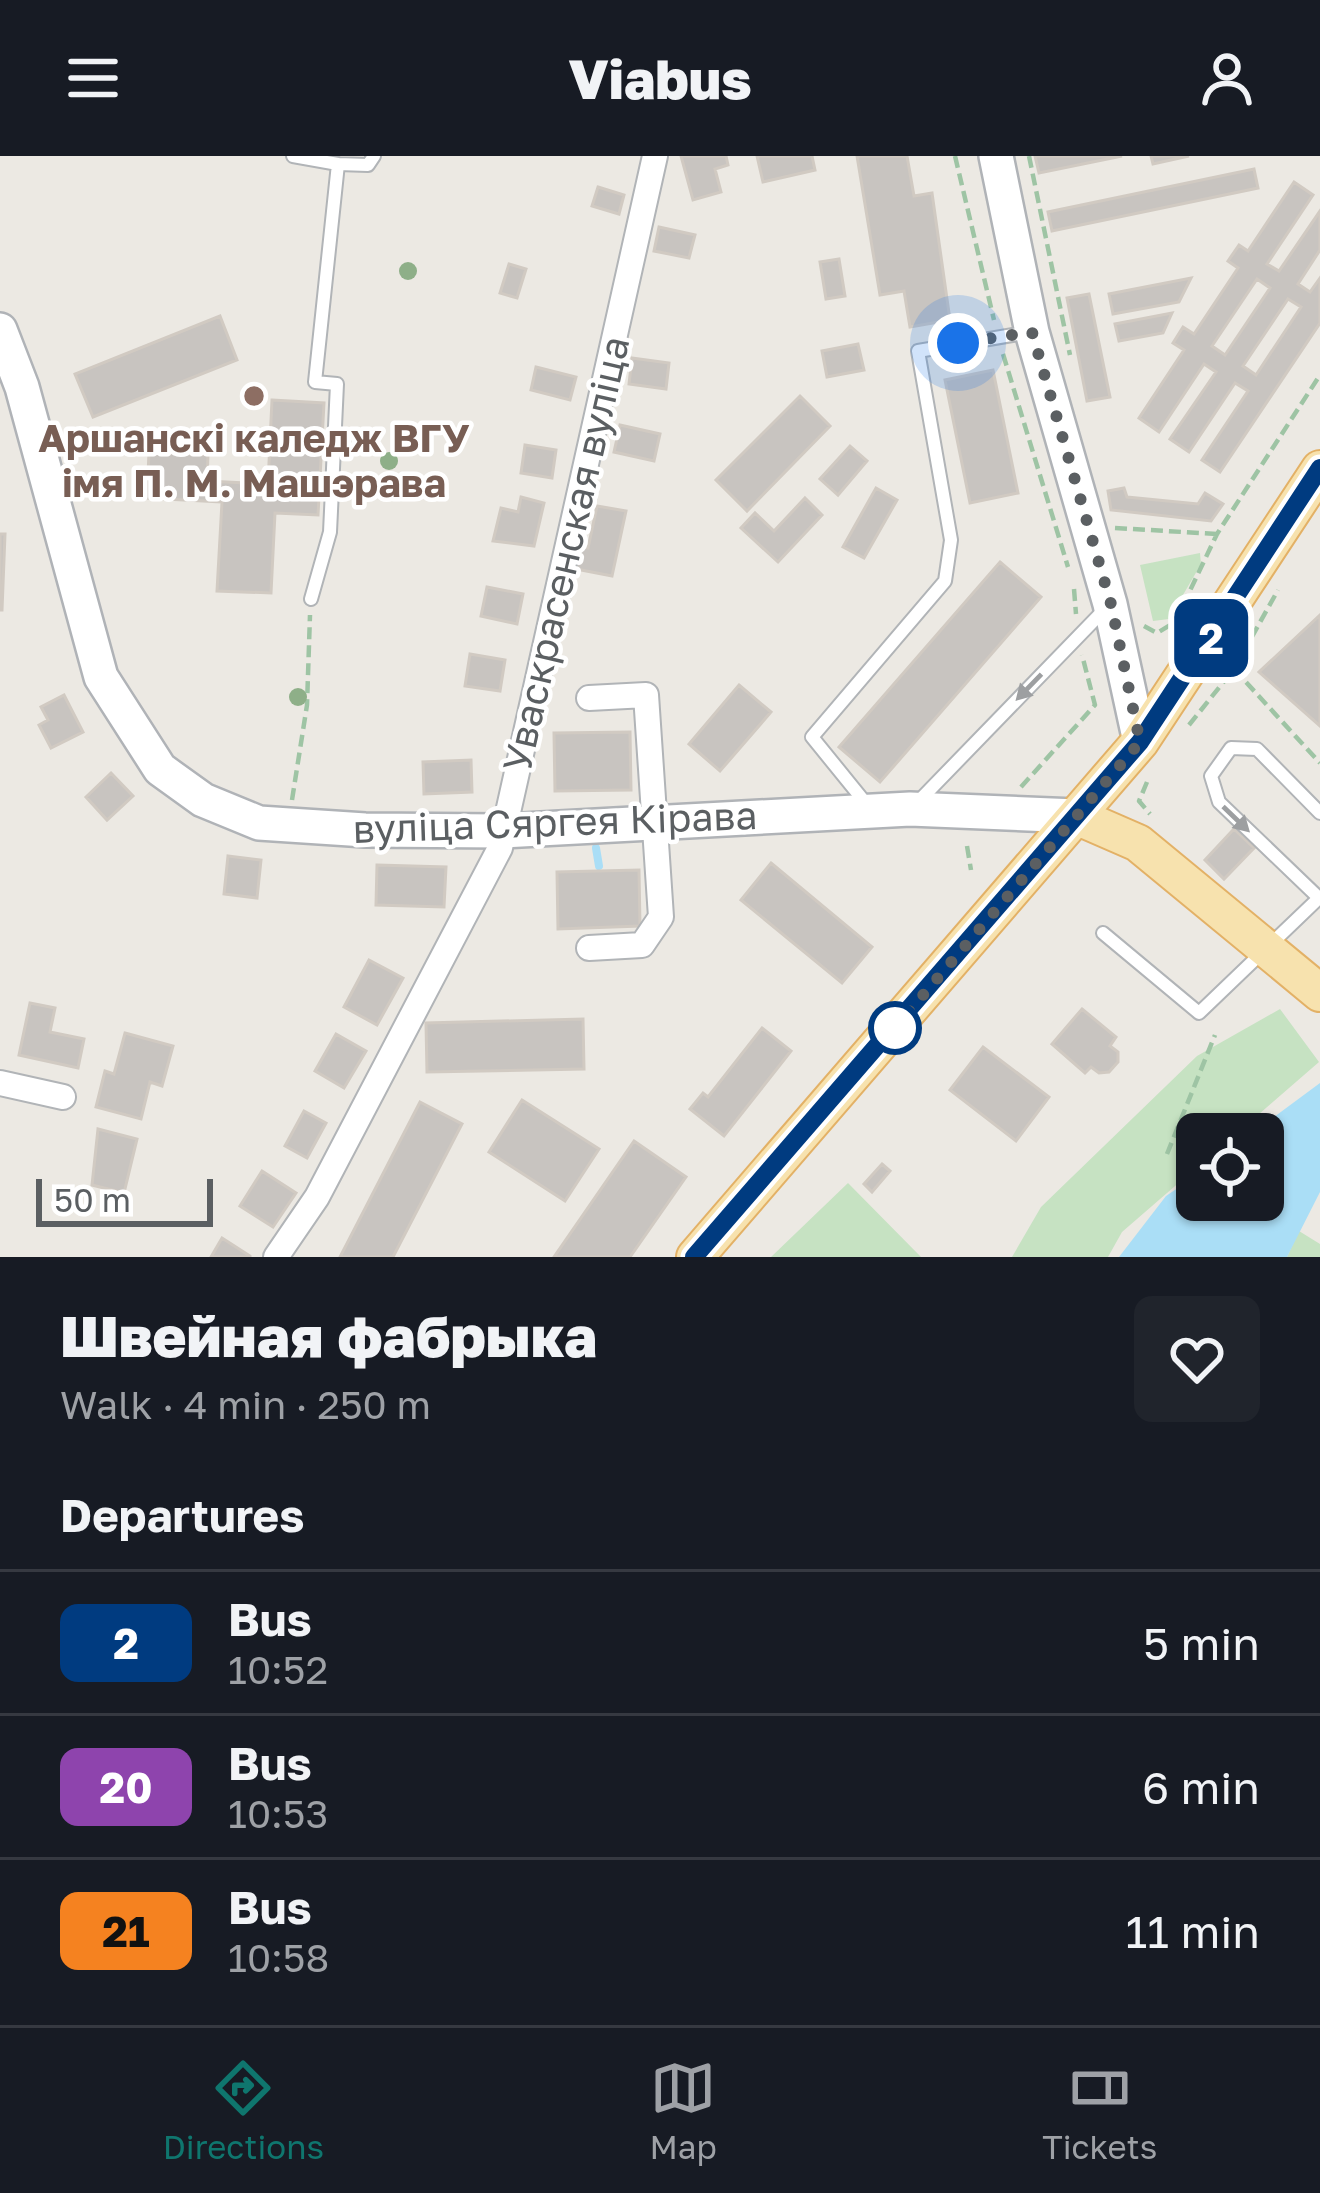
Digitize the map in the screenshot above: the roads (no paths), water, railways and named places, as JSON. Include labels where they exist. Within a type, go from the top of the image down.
[{"type":"main road","points":[[694,1257],[1140,742],[1320,469]]},
{"type":"main road","points":[[1076,816],[1138,843],[1320,992]]},
{"type":"street","name":"Уваскрасенская вуліца","points":[[275,1257],[317,1198],[500,848],[655,156]]},
{"type":"street","points":[[996,156],[1032,332],[1111,604],[1140,742]]},
{"type":"street","name":"вуліца Сяргея Кірава","points":[[0,330],[22,387],[101,677],[160,769],[203,800],[260,823],[502,831],[910,809],[1076,816]]},
{"type":"street","points":[[589,698],[646,695],[661,916],[642,945],[589,948]]},
{"type":"street","points":[[0,1083],[63,1097]]},
{"type":"lane","points":[[293,156],[368,166],[374,156]]},
{"type":"lane","points":[[311,598],[330,532],[337,384],[315,382],[338,164]]},
{"type":"lane","points":[[872,811],[812,737],[945,581],[951,540],[918,351],[1032,332]]},
{"type":"lane","points":[[910,809],[1111,604]]},
{"type":"lane","points":[[1103,933],[1199,1013],[1320,897],[1219,802],[1211,776],[1231,748],[1257,749],[1320,813]]},
{"type":"water","points":[[1320,1083],[1320,1192],[1287,1257],[1119,1257],[1176,1189],[1176,1221],[1284,1221],[1284,1113],[1279,1113]]},
{"type":"waterway","points":[[596,848],[599,866]]},
{"type":"place","name":"Аршанскі каледж ВГУ імя П. М. Машэрава","points":[[254,396]]}]
